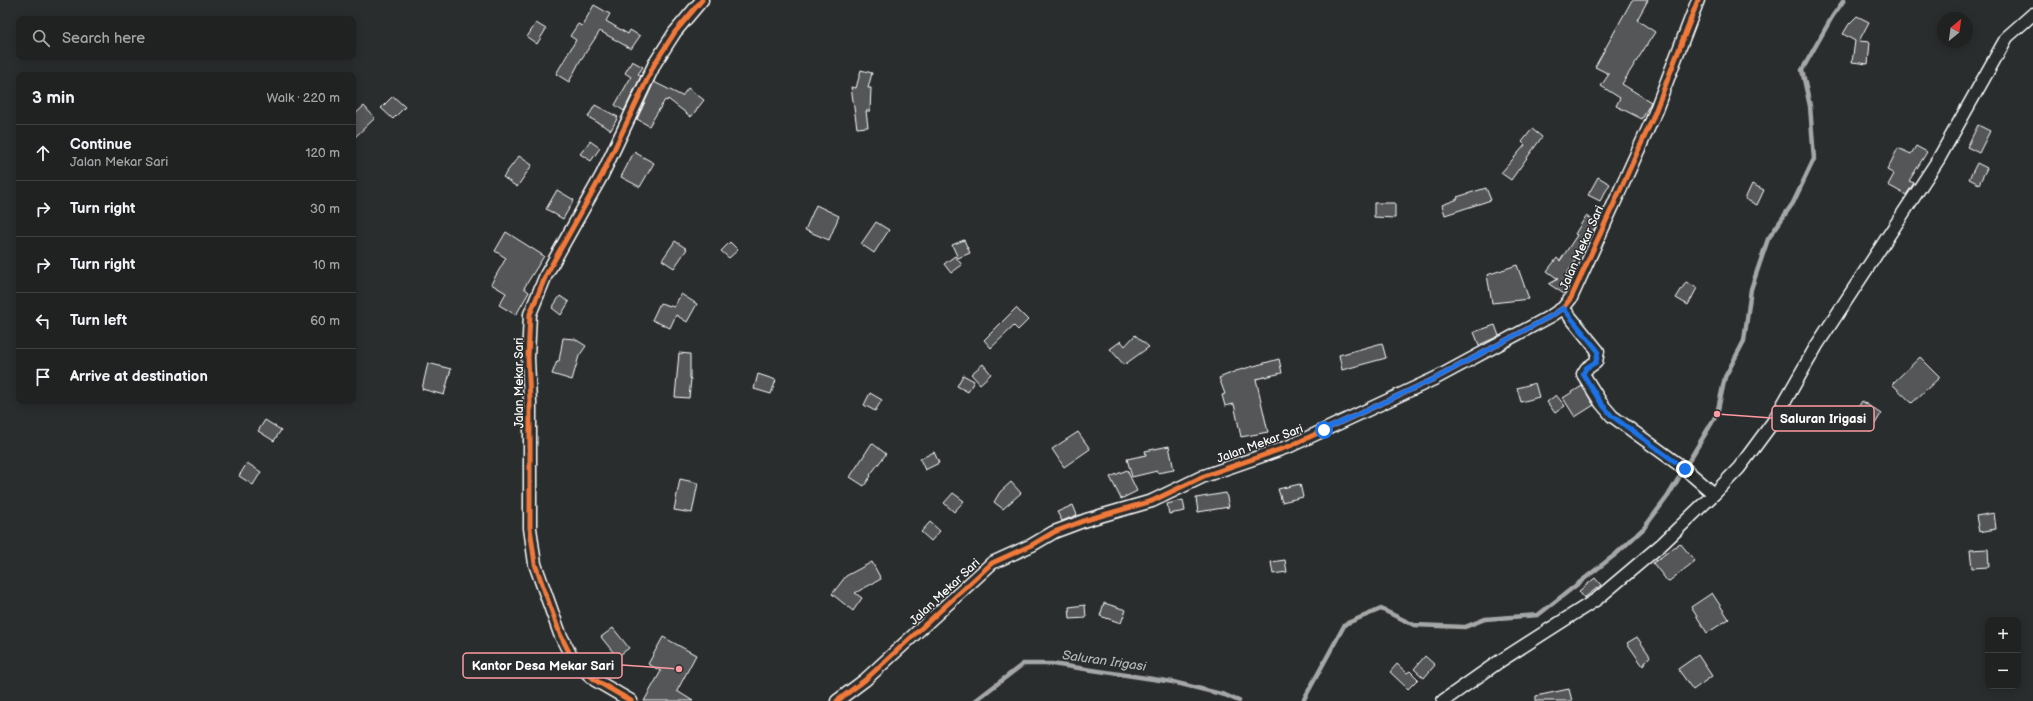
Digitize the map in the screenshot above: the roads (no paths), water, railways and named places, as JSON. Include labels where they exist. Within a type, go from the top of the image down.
[{"type":"street","name":"Jalan Mekar Sari","points":[[629,701],[595,680],[573,660],[560,634],[535,564],[530,528],[528,340],[530,314],[546,275],[602,175],[655,63],[675,32],[702,0]]},
{"type":"street","name":"Jalan Mekar Sari","points":[[837,701],[864,680],[992,563],[1032,545],[1054,532],[1086,520],[1152,500],[1204,476],[1290,446],[1436,378],[1551,316],[1563,308],[1571,298],[1652,120],[1698,0]]},
{"type":"street","points":[[1443,701],[1521,647],[1597,600],[1662,544],[1739,468],[1772,422],[1817,345],[1938,160],[2007,38],[2033,14]]},
{"type":"street","points":[[1563,308],[1598,351],[1596,362],[1586,368],[1583,374],[1601,403],[1612,416],[1684,468],[1714,494]]},
{"type":"waterway","name":"Saluran Irigasi","points":[[1303,701],[1345,624],[1381,609],[1414,625],[1465,627],[1485,619],[1538,615],[1616,554],[1644,528],[1668,496],[1717,414],[1725,377],[1744,341],[1751,289],[1768,239],[1793,203],[1814,159],[1810,106],[1802,70],[1832,17],[1844,0]]},
{"type":"waterway","name":"Saluran Irigasi","points":[[975,701],[1023,664],[1052,664],[1173,682],[1225,695],[1239,701]]},
{"type":"place","name":"Saluran Irigasi","points":[[1717,414]]},
{"type":"place","name":"Kantor Desa Mekar Sari","points":[[679,669]]}]
